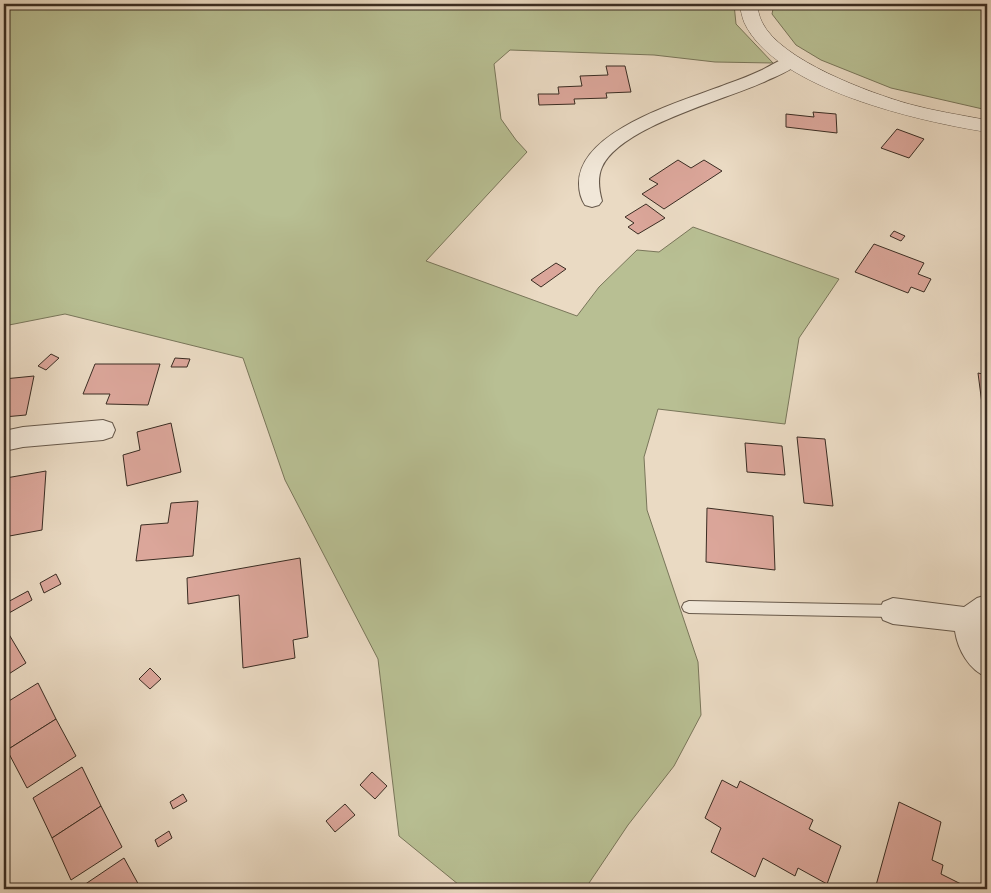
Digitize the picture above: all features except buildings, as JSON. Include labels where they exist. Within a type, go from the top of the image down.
[{"type":"street","points":[[748,4],[756,31],[790,62],[814,74],[891,105],[987,126]]},
{"type":"street","points":[[592,201],[588,185],[592,168],[607,149],[627,133],[750,82],[790,62]]},
{"type":"street","points":[[4,441],[23,436],[74,443],[103,430]]},
{"type":"street","points":[[893,611],[977,614],[971,642],[987,663]]},
{"type":"lane","points":[[689,607],[893,611]]},
{"type":"green space","points":[[4,4],[734,4],[736,24],[773,63],[715,62],[654,55],[510,50],[494,64],[501,119],[527,152],[426,261],[577,316],[599,287],[637,250],[659,252],[693,227],[839,279],[799,338],[785,424],[658,409],[644,457],[647,510],[698,662],[701,715],[674,766],[628,825],[585,889],[464,889],[399,836],[378,659],[285,480],[243,358],[65,314],[4,326]]},
{"type":"green space","points":[[774,4],[987,4],[987,110],[891,88],[821,60],[796,45],[772,14]]}]
